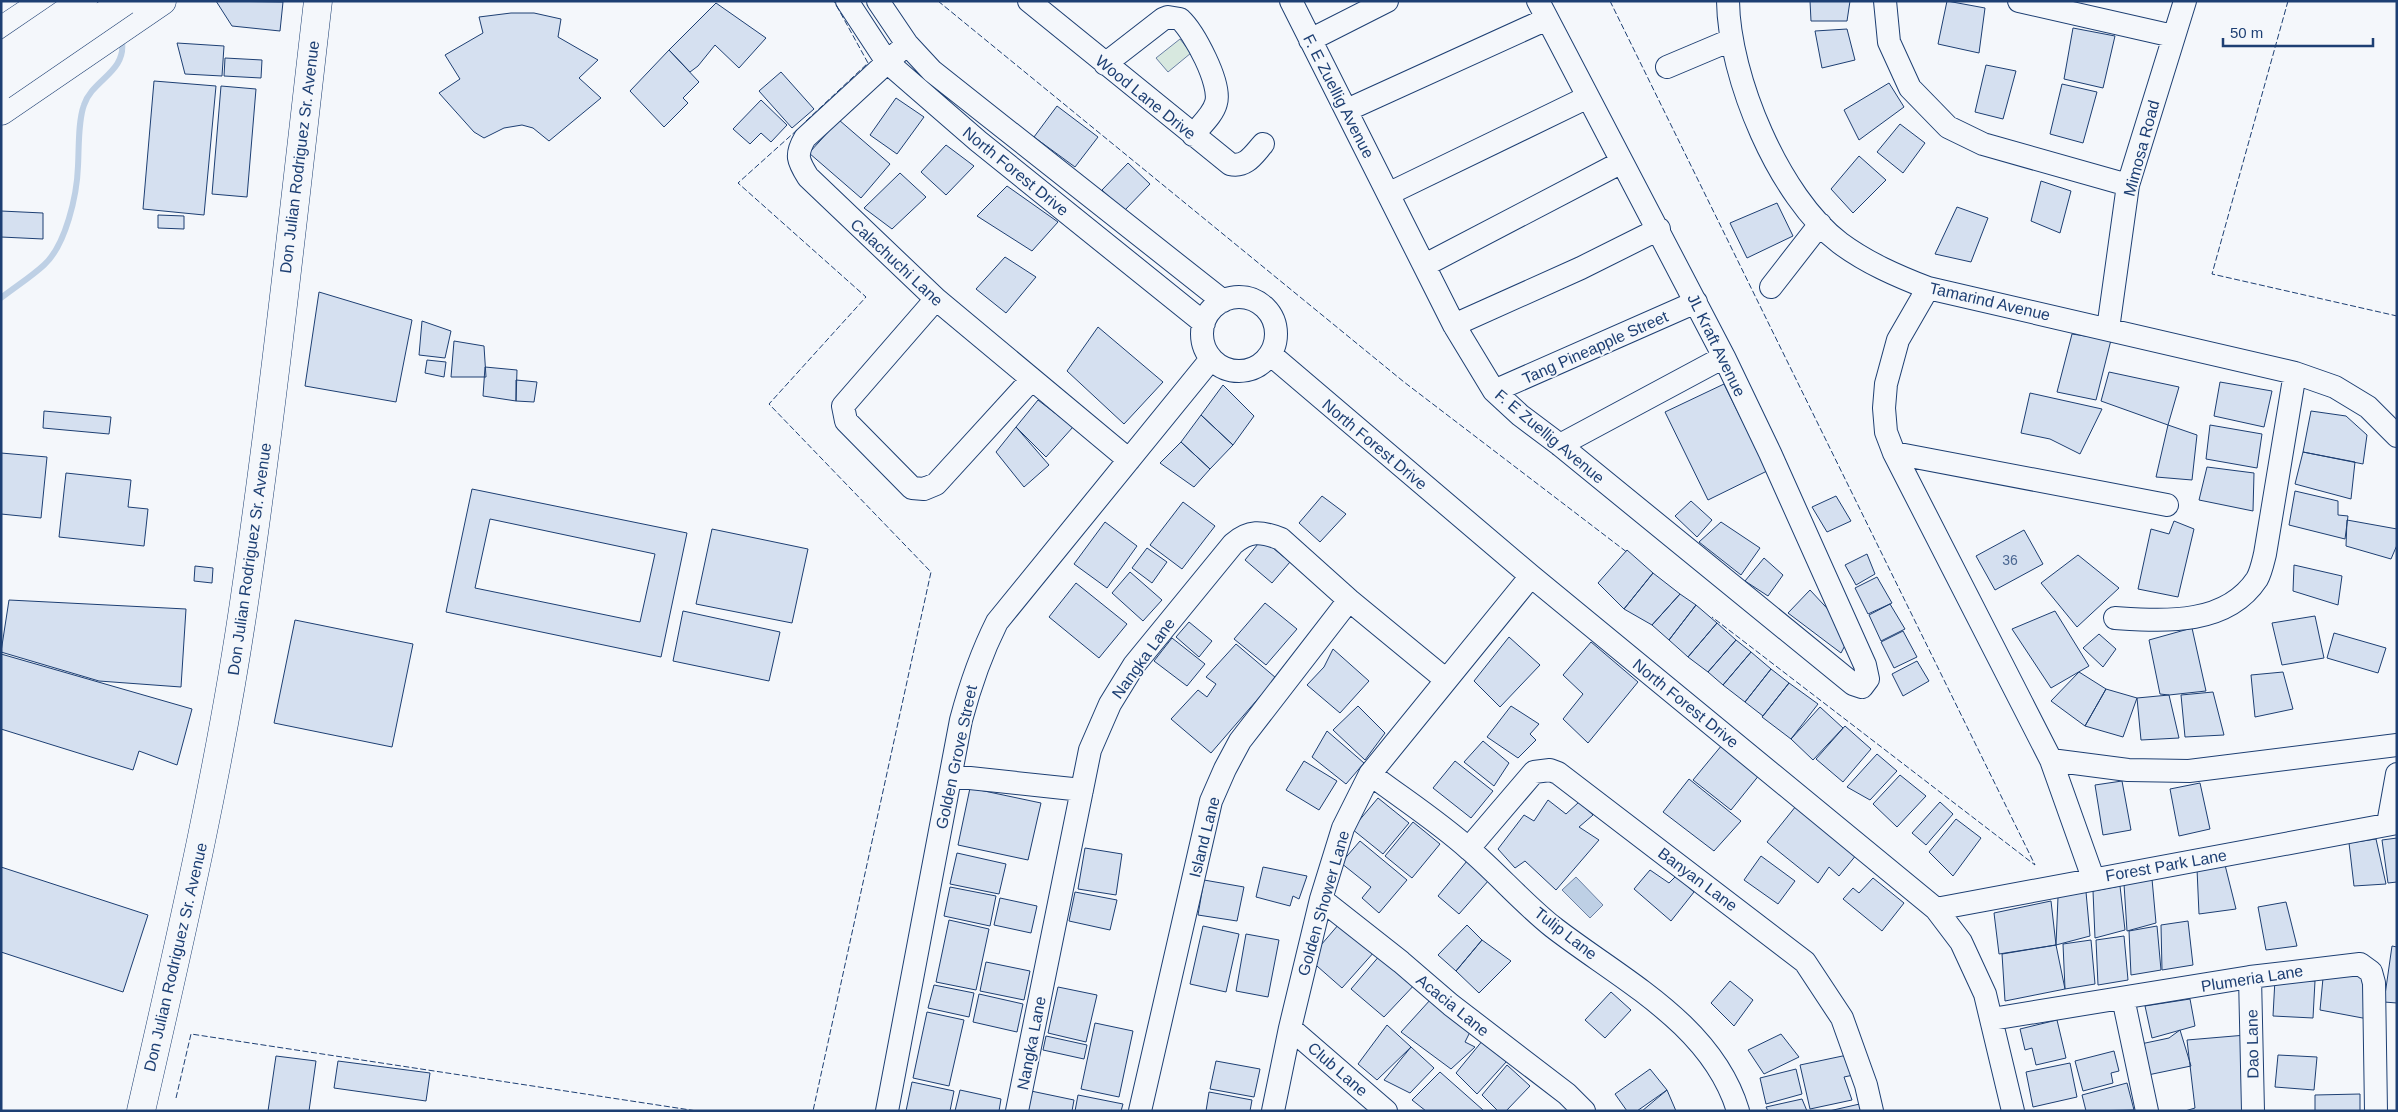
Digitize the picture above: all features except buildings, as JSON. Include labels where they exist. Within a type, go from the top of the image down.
[{"type":"main road","points":[[1,32],[46,1]]},
{"type":"main road","points":[[61,1],[94,48]]},
{"type":"main road","points":[[1,57],[83,1]]},
{"type":"main road","points":[[1,86],[125,1]]},
{"type":"main road","points":[[1,111],[162,1]]},
{"type":"main road","name":"Don Julian Rodriguez Sr. Avenue","points":[[141,1111],[207,816],[245,596],[262,475],[318,1]]},
{"type":"street","name":"North Forest Drive","points":[[847,1],[887,62],[978,141],[1204,323]]},
{"type":"street","name":"North Forest Drive","points":[[878,1],[907,44],[932,71],[1223,302]]},
{"type":"street","name":"Wood Lane Drive","points":[[1029,1],[1224,161],[1236,166],[1246,162],[1263,144]]},
{"type":"street","name":"F. E Zuellig Avenue","points":[[1291,1],[1454,325],[1494,391],[1520,415],[1560,445],[1852,684]]},
{"type":"street","points":[[1310,40],[1387,1]]},
{"type":"street","name":"Tamarind Avenue","points":[[1728,1],[1730,40],[1755,118],[1776,161],[1801,201],[1820,224],[1839,242],[1866,260],[1928,288],[2296,373],[2335,388],[2368,407],[2397,436]]},
{"type":"street","points":[[1885,1],[1889,42],[1910,88],[1948,127],[1983,144],[2128,185]]},
{"type":"street","points":[[2019,1],[2173,36]]},
{"type":"street","name":"Mimosa Road","points":[[2108,329],[2128,185],[2185,1]]},
{"type":"street","points":[[1347,110],[1542,10]]},
{"type":"street","name":"JL Kraft Avenue","points":[[1542,10],[1659,229],[1770,453],[1865,665],[1868,679],[1866,684],[1862,688],[1852,684]]},
{"type":"street","points":[[1105,64],[1163,19],[1168,17],[1180,19],[1189,31],[1211,72],[1216,87],[1217,102],[1214,109],[1193,135]]},
{"type":"street","points":[[1667,68],[1730,40]]},
{"type":"street","name":"Calachuchi Lane","points":[[907,44],[804,138],[798,150],[799,159],[808,177],[936,299],[1129,460]]},
{"type":"street","points":[[1388,194],[1588,97]]},
{"type":"street","points":[[1424,265],[1622,162]]},
{"type":"street","points":[[1771,287],[1820,224]]},
{"type":"street","points":[[1454,325],[1581,268],[1659,229]]},
{"type":"street","points":[[1928,288],[1898,340],[1886,384],[1884,408],[1886,432],[1894,453],[2051,760],[2093,878]]},
{"type":"street","points":[[1246,298],[1266,310],[1274,324],[1275,332],[1270,354],[1257,366],[1242,371],[1225,368],[1211,359],[1202,338],[1204,323],[1208,314],[1223,302],[1246,298]]},
{"type":"street","points":[[936,299],[843,406],[846,421],[912,488],[924,489],[936,484],[1032,380]]},
{"type":"street","name":"Tang Pineapple Street","points":[[1494,391],[1696,302]]},
{"type":"street","name":"North Forest Drive","points":[[1270,354],[1531,576],[1936,909],[1961,942],[1986,994],[2013,1111]]},
{"type":"street","points":[[1560,445],[1724,357]]},
{"type":"street","name":"Golden Grove Street","points":[[887,1111],[961,720],[971,680],[997,622],[1211,359]]},
{"type":"street","points":[[2115,618],[2164,621],[2214,614],[2243,597],[2258,578],[2265,554],[2296,373]]},
{"type":"street","points":[[1894,453],[2167,505]]},
{"type":"street","name":"Nangka Lane","points":[[1017,1111],[1090,750],[1110,704],[1124,680],[1140,657],[1233,544],[1243,536],[1254,532],[1268,534],[1281,539],[1349,600],[1445,679]]},
{"type":"street","name":"Golden Shower Lane","points":[[1273,1111],[1290,1028],[1321,899],[1343,828],[1370,774],[1445,679],[1531,576]]},
{"type":"street","name":"Island Lane","points":[[1140,1111],[1215,793],[1240,741],[1349,600]]},
{"type":"street","points":[[2051,760],[2128,770],[2189,772],[2397,745]]},
{"type":"street","name":"Banyan Lane","points":[[1469,848],[1534,772],[1550,770],[1558,773],[1805,962],[1842,1018],[1866,1085],[1872,1111]]},
{"type":"street","name":"Tulip Lane","points":[[1370,774],[1469,848],[1553,927],[1612,968],[1668,1012],[1696,1041],[1725,1076],[1738,1111]]},
{"type":"street","points":[[2392,824],[2397,774]]},
{"type":"street","points":[[951,776],[1082,790]]},
{"type":"street","name":"Forest Park Lane","points":[[1936,909],[2093,878],[2392,824]]},
{"type":"street","name":"Acacia Lane","points":[[1321,899],[1401,962],[1451,1005],[1567,1094],[1584,1111]]},
{"type":"street","name":"Plumeria Lane","points":[[1992,1019],[2250,977],[2351,963],[2366,966],[2371,972],[2374,982],[2376,1111]]},
{"type":"street","name":"Dao Lane","points":[[2250,977],[2253,1111]]},
{"type":"street","points":[[2123,998],[2147,1111]]},
{"type":"street","name":"Club Lane","points":[[1290,1028],[1386,1111]]},
{"type":"shaded area","points":[[1180,39],[1191,53],[1168,72],[1156,58]]},
{"type":"water","points":[[1576,877],[1603,905],[1590,918],[1562,890]]},
{"type":"waterway","points":[[1,298],[44,265],[52,256],[64,233],[73,205],[77,178],[82,111],[88,96],[114,69],[119,61],[122,52],[122,42]]},
{"type":"fence","points":[[806,121],[868,63],[834,1]]},
{"type":"fence","points":[[938,1],[1404,382],[1628,553]]},
{"type":"fence","points":[[1610,1],[2035,865],[1712,617]]},
{"type":"fence","points":[[2288,1],[2212,274],[2397,316]]},
{"type":"fence","points":[[797,130],[738,183],[866,297],[769,404],[931,572],[813,1111]]},
{"type":"fence","points":[[176,1098],[191,1034],[697,1111]]}]
